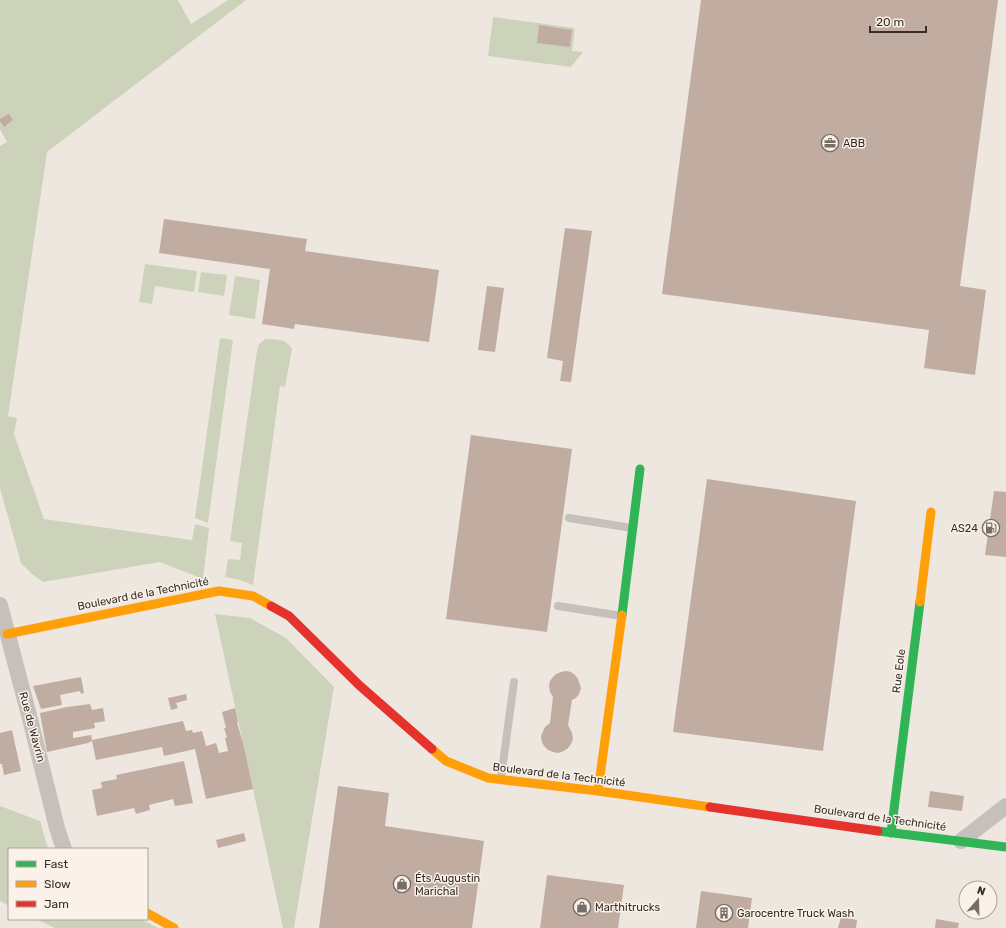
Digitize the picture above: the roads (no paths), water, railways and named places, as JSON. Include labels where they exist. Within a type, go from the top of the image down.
[{"type":"street","points":[[598,791],[640,469]]},
{"type":"street","name":"Rue Eole","points":[[891,833],[931,512]]},
{"type":"street","name":"Boulevard de la Technicité","points":[[8,634],[219,592],[253,596],[289,616],[359,685],[446,761],[488,778],[598,791],[891,833],[1006,847]]},
{"type":"street","name":"Rue de Wavrin","points":[[0,605],[40,756],[57,828],[64,848]]},
{"type":"street","points":[[961,841],[1006,806]]},
{"type":"street","points":[[148,914],[174,928]]},
{"type":"lane","points":[[569,518],[633,528]]},
{"type":"lane","points":[[558,606],[622,616]]},
{"type":"lane","points":[[501,780],[514,682]]},
{"type":"place","name":"ABB","points":[[830,143]]},
{"type":"place","name":"AS24","points":[[991,528]]},
{"type":"place","name":"Éts Augustin Marichal","points":[[402,884]]},
{"type":"place","name":"Marthitrucks","points":[[582,907]]},
{"type":"place","name":"Garocentre Truck Wash","points":[[724,913]]}]
